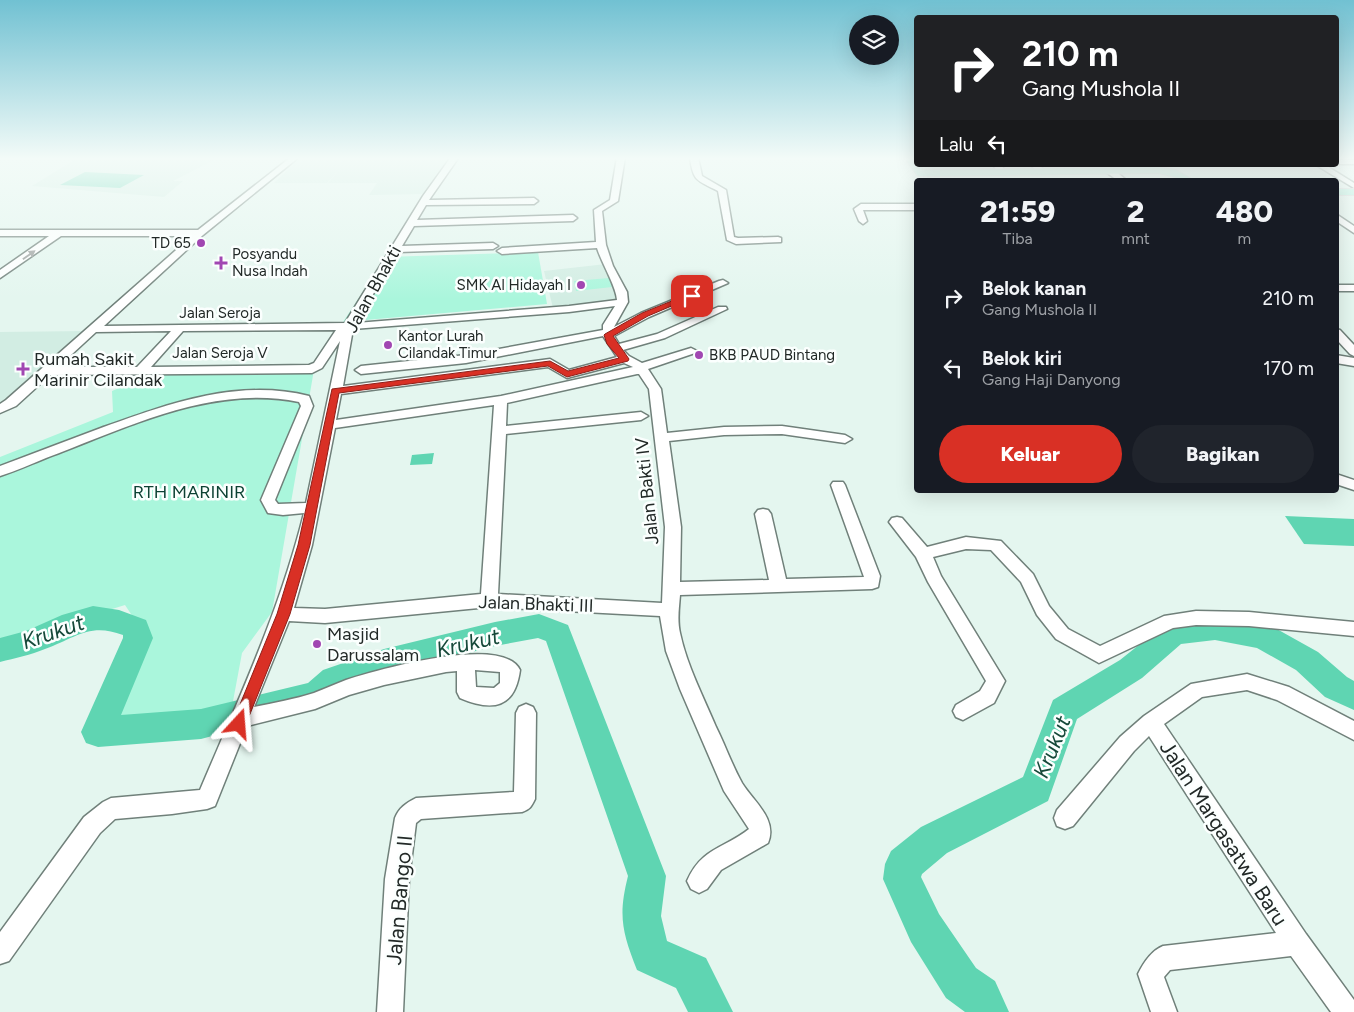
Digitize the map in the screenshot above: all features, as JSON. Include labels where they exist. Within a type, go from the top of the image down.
[{"type":"street","points":[[0,409],[11,402],[200,233],[236,204]]},
{"type":"street","name":"Jalan Bhakti","points":[[0,952],[92,825],[110,809],[207,799],[283,614],[304,545],[329,425],[345,327],[422,204]]},
{"type":"street","points":[[608,204],[598,210],[601,245],[608,266],[622,292],[623,302],[609,325],[608,334],[625,359],[642,369]]},
{"type":"street","points":[[724,204],[730,238],[736,241],[778,240]]},
{"type":"street","points":[[863,220],[858,209],[861,207],[914,208]]},
{"type":"street","points":[[410,223],[573,218]]},
{"type":"street","points":[[1339,218],[1354,220]]},
{"type":"street","points":[[1339,219],[1354,230]]},
{"type":"street","points":[[0,233],[200,233]]},
{"type":"street","points":[[0,275],[60,233]]},
{"type":"street","points":[[395,248],[498,249],[601,245]]},
{"type":"street","points":[[361,370],[466,359],[608,334],[645,314],[722,284]]},
{"type":"street","points":[[1339,288],[1354,288]]},
{"type":"street","name":"Jalan Seroja","points":[[93,328],[345,327],[569,309],[623,302]]},
{"type":"street","points":[[616,348],[662,336],[722,309]]},
{"type":"street","name":"Jalan Seroja V","points":[[46,371],[312,369],[318,365],[345,327]]},
{"type":"street","points":[[140,370],[180,328]]},
{"type":"street","points":[[1339,335],[1354,352]]},
{"type":"street","points":[[329,425],[501,400],[566,387],[642,369],[657,361],[691,351]]},
{"type":"street","points":[[335,391],[550,363],[567,374],[625,359]]},
{"type":"street","points":[[1339,360],[1354,362]]},
{"type":"street","name":"Jalan Bakti IV","points":[[642,369],[655,389],[673,527],[671,602],[668,610],[670,629],[682,669],[735,790],[761,826],[760,835],[713,862],[699,881]]},
{"type":"street","points":[[0,471],[162,410],[202,400],[255,394],[286,394],[305,399],[307,406],[268,500],[273,509],[277,510],[297,510],[312,506]]},
{"type":"street","points":[[489,600],[501,400]]},
{"type":"street","points":[[499,431],[642,416]]},
{"type":"street","points":[[661,438],[724,431],[782,430],[845,438]]},
{"type":"street","points":[[1339,481],[1354,485]]},
{"type":"street","points":[[671,589],[872,583],[872,576],[838,485]]},
{"type":"street","points":[[763,514],[779,586]]},
{"type":"street","points":[[897,522],[923,554],[934,578],[996,681],[988,697],[963,711]]},
{"type":"street","points":[[923,554],[966,543],[995,545],[1027,578],[1043,610],[1062,634],[1099,655],[1170,621],[1196,618],[1249,618],[1354,629]]},
{"type":"street","name":"Jalan Bhakti III","points":[[283,614],[325,616],[489,600],[668,610]]},
{"type":"street","points":[[240,720],[317,700],[345,689],[397,675],[466,664]]},
{"type":"street","name":"Jalan Margasatwa Baru","points":[[1065,818],[1127,744],[1151,722],[1198,690],[1247,682],[1282,693],[1354,731]]},
{"type":"street","name":"Jalan Bango II","points":[[390,1012],[397,878],[406,818],[416,809],[522,802],[524,799],[526,713]]},
{"type":"street","name":"Jalan Margasatwa Baru","points":[[1151,722],[1297,943],[1347,1012]]},
{"type":"street","name":"Jalan Margasatwa Baru","points":[[1164,1012],[1151,974],[1163,958],[1297,943]]},
{"type":"shaded area","name":"SMK Al Hidayah I","points":[[606,264],[621,300],[553,308],[544,271]]},
{"type":"shaded area","name":"Rumah Sakit Marinir Cilandak","points":[[88,331],[0,406],[0,332]]},
{"type":"shaded area","points":[[434,453],[432,464],[410,465],[412,455]]},
{"type":"shaded area","points":[[1285,516],[1354,519],[1354,546],[1304,544]]},
{"type":"green space","points":[[538,252],[547,304],[343,322],[386,257]]},
{"type":"green space","points":[[609,278],[612,287],[576,291],[574,281]]},
{"type":"green space","name":"RTH MARINIR","points":[[315,364],[272,612],[242,653],[231,712],[115,717],[141,629],[125,605],[0,644],[0,457],[113,412],[112,391],[164,369]]},
{"type":"waterway","name":"Krukut","points":[[0,650],[34,641],[72,624],[93,618],[105,618],[136,628],[138,638],[98,732],[201,724],[317,694],[334,679],[384,662],[495,634],[539,626],[558,633],[647,876],[641,907],[642,925],[647,944],[652,955],[691,973],[711,1012]]},
{"type":"waterway","name":"Krukut","points":[[987,1012],[980,996],[961,983],[925,928],[902,879],[904,864],[934,840],[1036,789],[1064,710],[1131,669],[1174,633],[1215,628],[1264,637],[1307,661],[1336,687],[1354,696]]},
{"type":"place","name":"TD 65","points":[[201,243]]},
{"type":"place","name":"Posyandu Nusa Indah","points":[[221,263]]},
{"type":"place","name":"SMK Al Hidayah I","points":[[581,285]]},
{"type":"place","name":"Kantor Lurah Cilandak Timur","points":[[388,345]]},
{"type":"place","name":"BKB PAUD Bintang","points":[[699,355]]},
{"type":"place","name":"Rumah Sakit Marinir Cilandak","points":[[23,369]]},
{"type":"place","name":"Masjid Darussalam","points":[[317,644]]},
{"type":"route","points":[[239,724],[256,677],[283,614],[304,545],[335,391],[550,363],[567,374],[625,359],[610,342],[608,335],[645,314],[692,296]]}]
